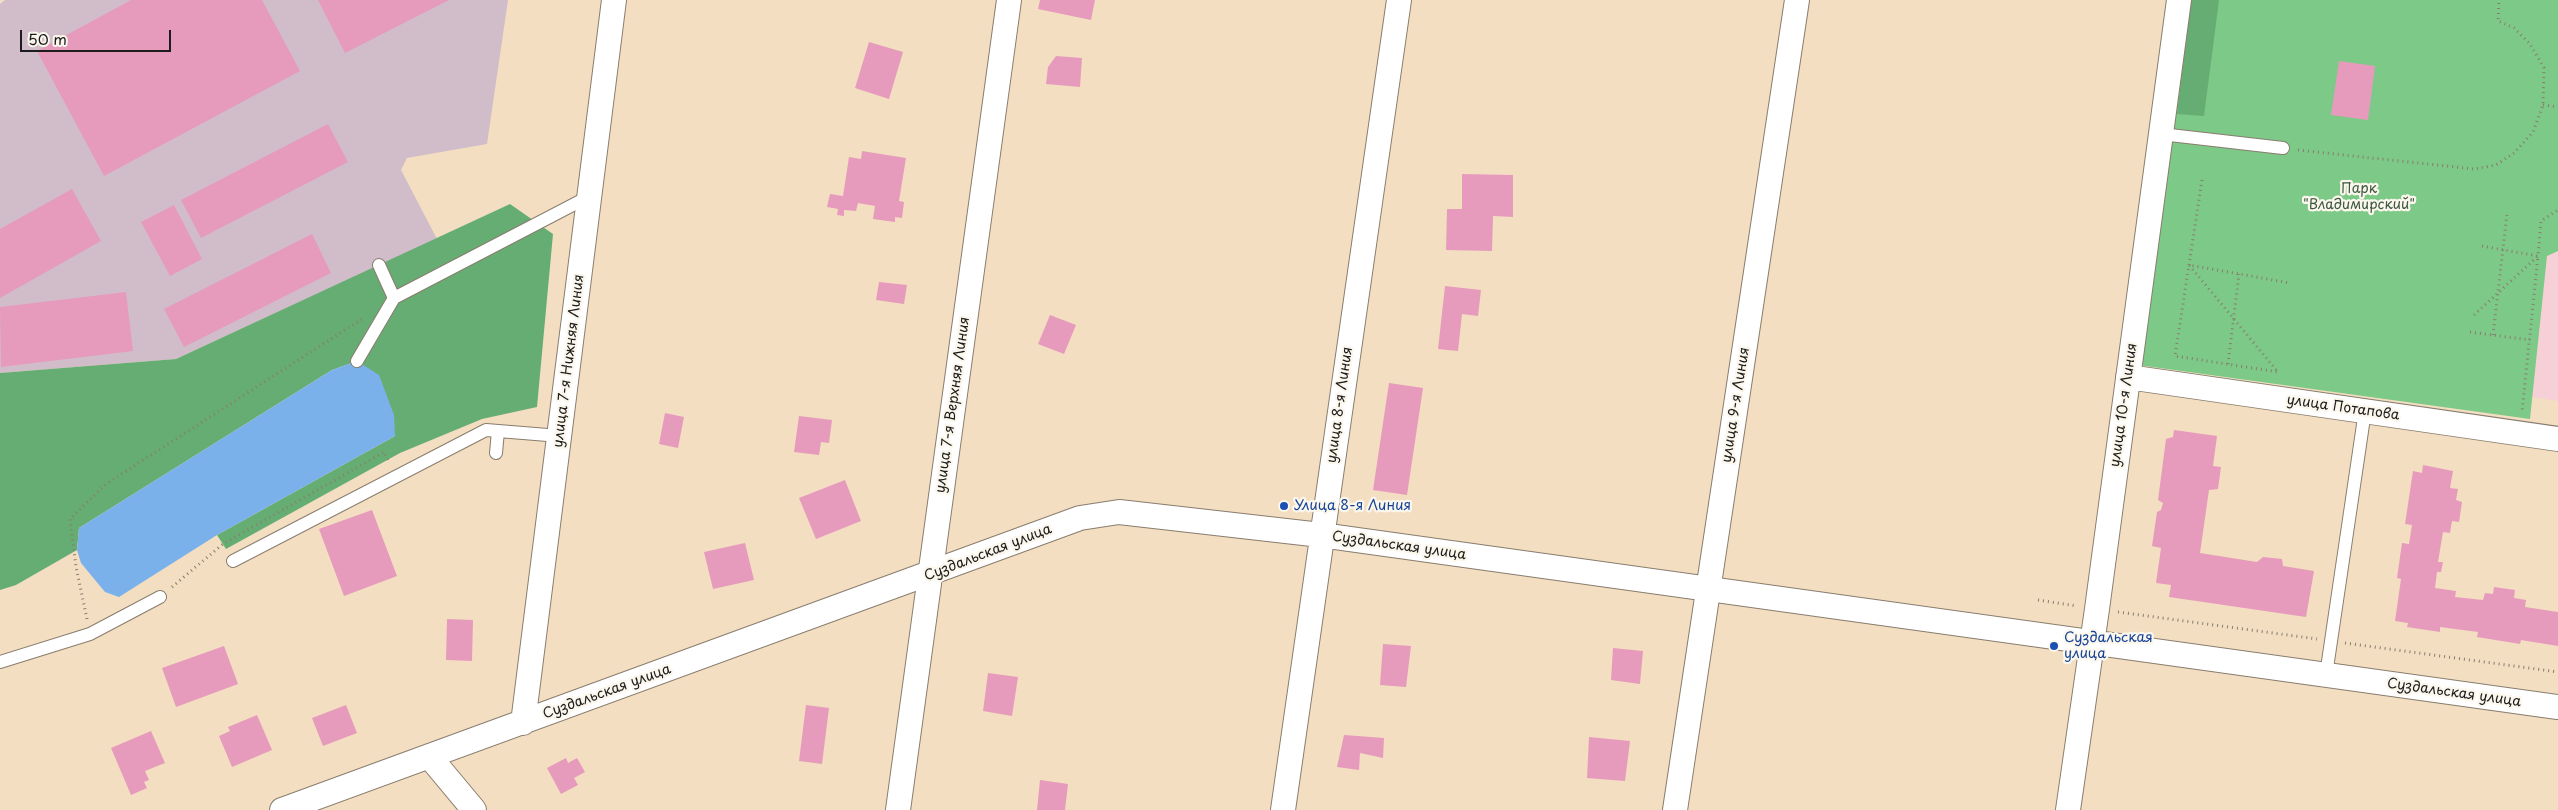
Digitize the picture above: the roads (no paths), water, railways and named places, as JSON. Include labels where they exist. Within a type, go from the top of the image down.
[{"type":"street","name":"улица 7-я Нижняя Линия","points":[[522,722],[560,436],[614,0]]},
{"type":"street","name":"улица 7-я Верхняя Линия","points":[[898,810],[1009,0]]},
{"type":"street","name":"улица 8-я Линия","points":[[1283,810],[1399,0]]},
{"type":"street","name":"улица 9-я Линия","points":[[1675,810],[1796,0]]},
{"type":"street","name":"улица 10-я Линия","points":[[2068,810],[2179,0]]},
{"type":"street","name":"улица Потапова","points":[[2128,377],[2558,439]]},
{"type":"street","name":"Суздальская улица","points":[[282,810],[929,575],[1080,518],[1119,512],[1321,535],[1708,591],[2558,708]]},
{"type":"street","points":[[430,756],[474,810]]},
{"type":"lane","points":[[2161,134],[2283,148]]},
{"type":"lane","points":[[357,361],[394,298],[590,196]]},
{"type":"lane","points":[[378,265],[394,298]]},
{"type":"lane","points":[[2326,675],[2365,411]]},
{"type":"lane","points":[[233,561],[486,430],[560,436]]},
{"type":"lane","points":[[496,453],[498,431]]},
{"type":"lane","points":[[0,662],[90,634],[160,597]]},
{"type":"water","points":[[357,361],[379,375],[394,415],[395,436],[217,535],[119,597],[105,592],[81,563],[77,550],[79,528],[332,370]]},
{"type":"place","name":"Улица 8-я Линия","points":[[1284,506]]},
{"type":"place","name":"Суздальская улица","points":[[2054,646]]},
{"type":"park label","name":"Парк \"Владимирский\"","points":[[2359,197]]}]
